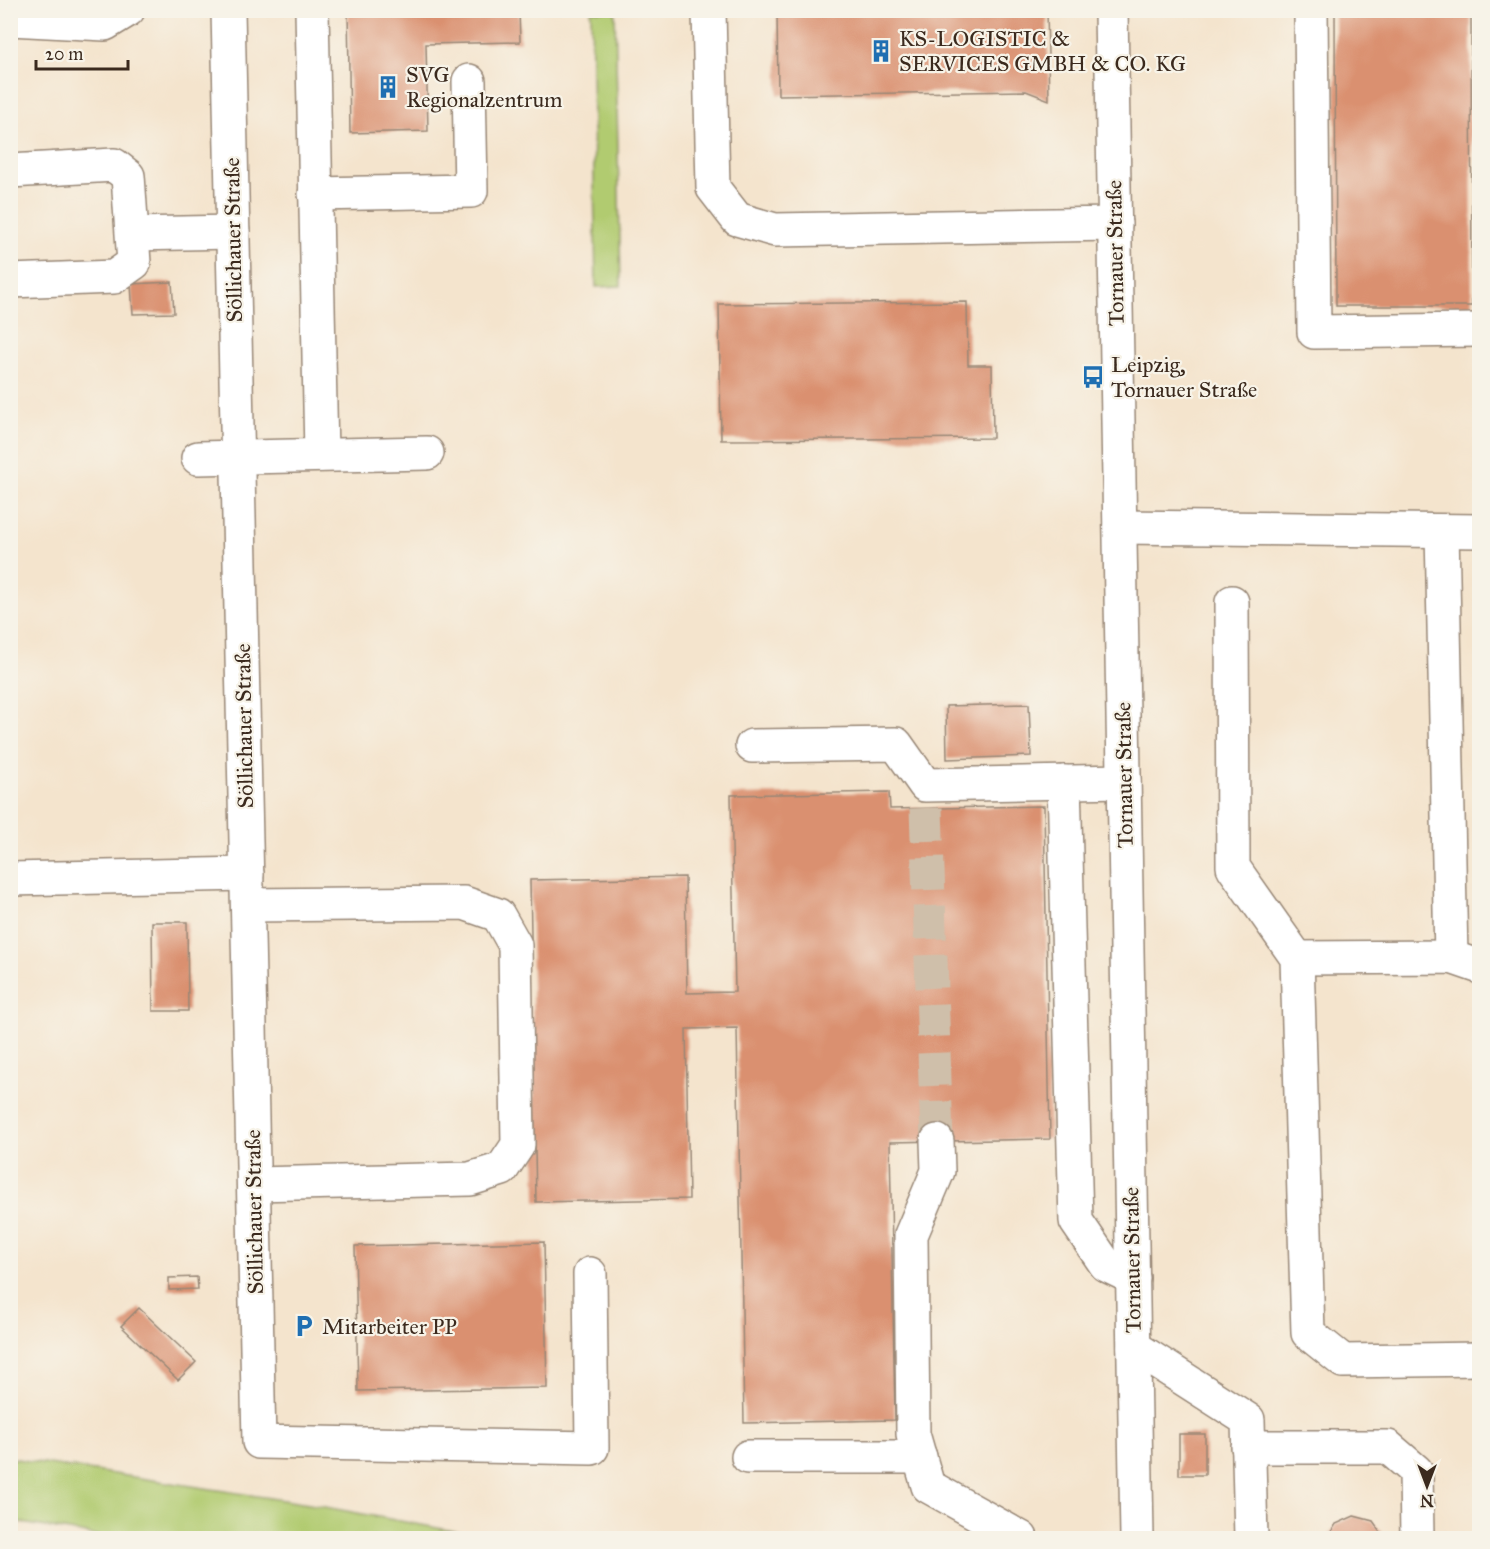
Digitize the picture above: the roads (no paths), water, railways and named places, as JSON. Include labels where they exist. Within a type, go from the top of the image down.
[{"type":"street","points":[[10,19],[105,24],[128,10]]},
{"type":"street","name":"Söllichauer Straße","points":[[228,10],[259,1442],[592,1448],[590,1274]]},
{"type":"street","points":[[312,10],[321,455]]},
{"type":"street","points":[[709,10],[713,188],[737,219],[775,230],[1115,225]]},
{"type":"street","name":"Tornauer Straße","points":[[1111,10],[1137,1539]]},
{"type":"street","points":[[1311,10],[1314,332],[1479,330]]},
{"type":"street","points":[[315,194],[471,191],[470,81]]},
{"type":"street","points":[[10,171],[114,165],[128,177],[134,263],[114,277],[10,281]]},
{"type":"street","points":[[133,234],[233,232]]},
{"type":"street","points":[[198,458],[428,453]]},
{"type":"street","points":[[1120,527],[1479,531]]},
{"type":"street","points":[[1298,958],[1465,962],[1442,531]]},
{"type":"street","points":[[1232,602],[1233,867],[1298,958],[1308,1333],[1343,1360],[1479,1359]]},
{"type":"street","points":[[752,746],[896,744],[926,797],[1064,782],[1124,781]]},
{"type":"street","points":[[1064,782],[1076,1221],[1106,1264],[1133,1278]]},
{"type":"street","points":[[10,879],[464,903],[498,915],[515,945],[518,1145],[502,1169],[470,1179],[254,1184]]},
{"type":"street","points":[[937,1141],[938,1171],[911,1235],[913,1434],[928,1486],[1021,1539]]},
{"type":"street","points":[[1134,1347],[1248,1420],[1251,1539]]},
{"type":"street","points":[[1248,1448],[1388,1447],[1416,1471],[1417,1539]]},
{"type":"street","points":[[748,1457],[920,1457]]},
{"type":"tunnel","points":[[926,808],[937,1141]]},
{"type":"place","name":"KS-LOGISTIC & SERVICES GMBH & CO. KG","points":[[881,51]]},
{"type":"place","name":"SVG Regionalzentrum","points":[[388,87]]},
{"type":"place","name":"Leipzig, Tornauer Straße","points":[[1093,377]]},
{"type":"place","name":"Mitarbeiter PP","points":[[304,1326]]}]
